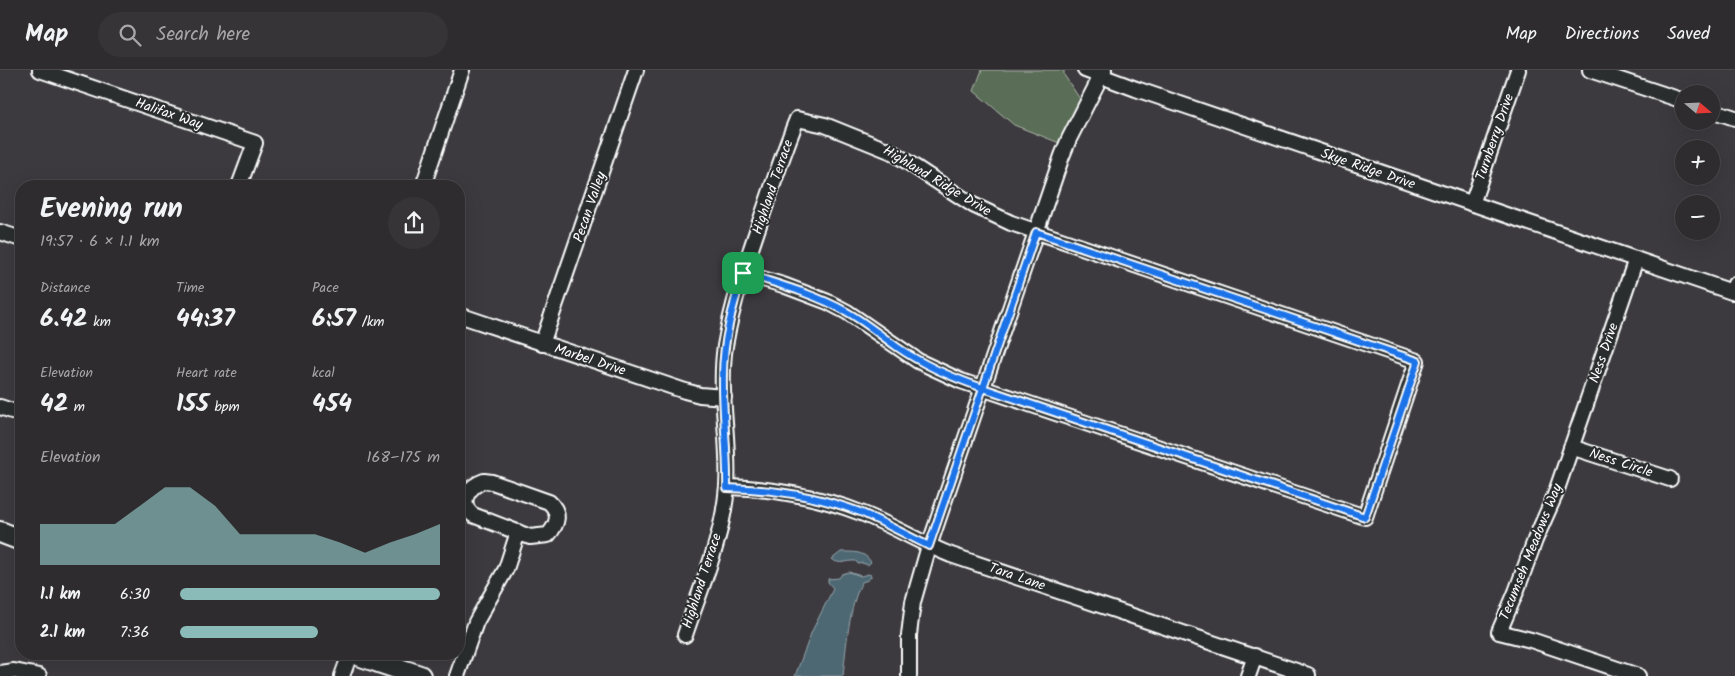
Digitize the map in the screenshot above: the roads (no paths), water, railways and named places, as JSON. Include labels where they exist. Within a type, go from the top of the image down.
[{"type":"main road","points":[[0,532],[15,538]]},
{"type":"main road","points":[[373,660],[420,676]]},
{"type":"street","name":"Halifax Way","points":[[40,70],[255,143],[241,180]]},
{"type":"street","points":[[424,180],[462,70]]},
{"type":"street","name":"Pecan Valley","points":[[542,344],[636,70]]},
{"type":"street","name":"Skye Ridge Drive","points":[[1085,70],[1103,73],[1472,204],[1732,292],[1735,284]]},
{"type":"street","name":"Turnberry Drive","points":[[1472,204],[1518,70]]},
{"type":"street","points":[[1590,70],[1675,98]]},
{"type":"street","points":[[909,676],[913,602],[929,546],[1069,139],[1103,73]]},
{"type":"street","points":[[1720,113],[1735,118]]},
{"type":"street","name":"Highland Ridge Drive","points":[[797,119],[825,125],[892,152],[973,205],[994,216],[1036,232],[1418,361],[1365,517],[983,388]]},
{"type":"street","name":"Highland Terrace","points":[[685,636],[714,552],[727,488],[723,375],[725,347],[743,273],[797,119]]},
{"type":"street","points":[[0,232],[15,237]]},
{"type":"street","name":"Ness Drive","points":[[1571,447],[1636,259]]},
{"type":"street","points":[[743,273],[828,302],[848,312],[918,361],[961,381],[983,388]]},
{"type":"street","name":"Marbel Drive","points":[[465,317],[685,391],[700,395],[724,397]]},
{"type":"street","points":[[0,407],[15,412]]},
{"type":"street","name":"Ness Circle","points":[[1571,447],[1670,479]]},
{"type":"street","name":"Tecumseh Meadows Way","points":[[1571,447],[1547,515],[1535,540],[1499,632],[1531,640],[1638,676]]},
{"type":"street","points":[[484,481],[492,482],[542,499],[555,507],[558,518],[556,525],[548,535],[530,536],[518,532],[482,520],[468,511],[465,506],[466,498],[472,487],[484,481]]},
{"type":"street","name":"Tara Lane","points":[[727,488],[747,488],[782,493],[847,508],[929,546],[1308,675]]},
{"type":"street","points":[[465,653],[476,622],[508,564],[518,532]]},
{"type":"street","points":[[1248,676],[1255,656]]},
{"type":"street","points":[[342,676],[348,660]]},
{"type":"street","points":[[457,676],[463,660]]},
{"type":"street","points":[[0,673],[14,671],[39,676]]},
{"type":"water","points":[[841,552],[862,554],[871,562],[868,565],[858,564],[856,561],[837,562],[832,559]]},
{"type":"water","points":[[849,572],[861,576],[868,574],[871,577],[862,582],[854,603],[843,676],[795,676],[812,631],[832,591],[833,588],[828,579],[839,578],[842,574]]}]
